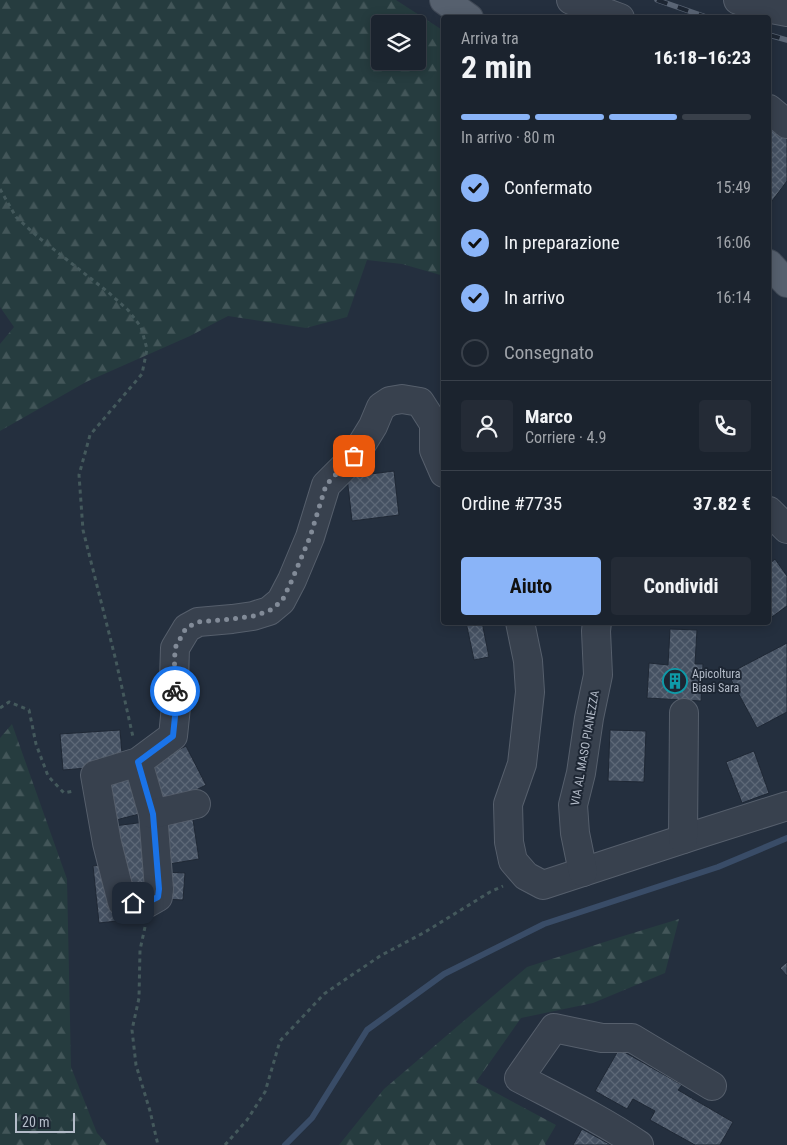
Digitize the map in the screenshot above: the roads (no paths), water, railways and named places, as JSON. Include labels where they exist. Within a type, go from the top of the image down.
[{"type":"main road","points":[[444,0],[465,15]]},
{"type":"main road","points":[[771,266],[787,282]]},
{"type":"street","points":[[571,0],[612,15]]},
{"type":"street","points":[[738,0],[756,6],[787,12]]},
{"type":"street","points":[[771,111],[787,124]]},
{"type":"street","points":[[138,762],[153,814],[159,889],[158,897],[144,904],[122,902],[106,843],[95,776],[138,762],[173,736],[177,697],[174,682],[175,648],[186,628],[198,622],[253,616],[269,611],[282,601],[310,537],[326,485],[354,456],[373,426],[381,408],[390,401],[402,399],[420,402],[434,424],[434,450],[441,466]]},
{"type":"street","points":[[771,513],[787,529]]},
{"type":"street","points":[[521,625],[528,661],[530,692],[522,764],[508,804],[513,861],[526,876],[543,885],[787,806]]},
{"type":"street","name":"VIA AL MASO PIANEZZA","points":[[583,872],[575,833],[573,805],[581,773],[589,718],[598,675],[597,625]]},
{"type":"street","points":[[683,839],[684,714]]},
{"type":"street","points":[[153,814],[196,804]]},
{"type":"street","points":[[639,1145],[625,1135],[519,1078],[554,1028],[602,1038],[632,1038],[712,1086]]},
{"type":"waterway","points":[[285,1145],[312,1118],[367,1030],[444,974],[544,924],[718,867],[787,838]]},
{"type":"railway","points":[[657,0],[700,15]]},
{"type":"railway","points":[[771,36],[787,40]]},
{"type":"place","name":"Apicoltura Biasi Sara","points":[[675,681]]}]
